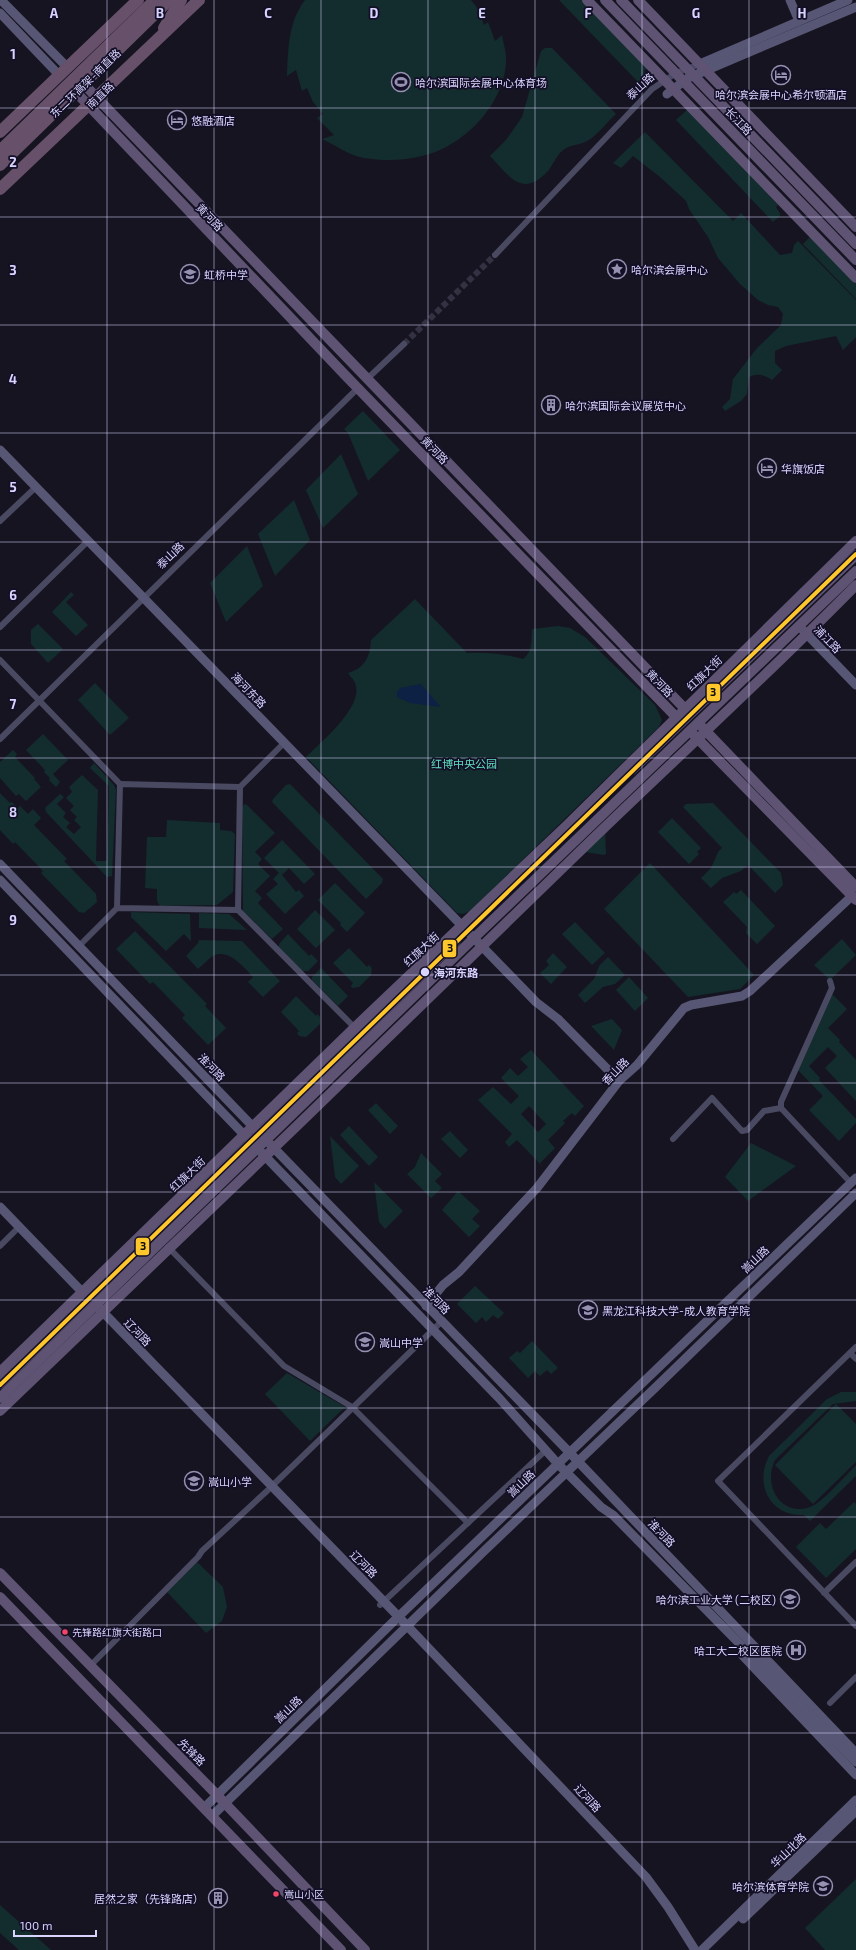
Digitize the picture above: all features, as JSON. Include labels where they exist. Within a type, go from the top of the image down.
[{"type":"highway","points":[[0,132],[138,0]]},
{"type":"highway","points":[[128,9],[144,0]]},
{"type":"highway","name":"东二环高架-南直路","points":[[0,151],[158,5],[171,0]]},
{"type":"highway","points":[[157,41],[181,0]]},
{"type":"highway","name":"南直路","points":[[0,189],[199,0]]},
{"type":"highway","name":"东二环高架-南直路","points":[[0,165],[158,5]]},
{"type":"main road","name":"黄河路","points":[[2,0],[63,71]]},
{"type":"main road","points":[[587,0],[664,80],[670,92],[856,278]]},
{"type":"main road","name":"长江路","points":[[605,0],[856,260]]},
{"type":"main road","name":"长江路","points":[[620,0],[856,244]]},
{"type":"main road","points":[[638,0],[856,227]]},
{"type":"main road","points":[[790,0],[799,21]]},
{"type":"main road","name":"泰山路","points":[[703,68],[799,21],[848,0]]},
{"type":"main road","name":"泰山路","points":[[670,92],[684,81],[690,73],[856,7]]},
{"type":"main road","name":"黄河路","points":[[0,13],[63,71],[367,379],[688,711],[855,894]]},
{"type":"main road","name":"黄河路","points":[[93,102],[358,388],[690,731],[855,894]]},
{"type":"main road","name":"海河东路","points":[[0,450],[536,1002],[558,1019],[619,1081]]},
{"type":"main road","name":"红旗大街","points":[[688,711],[856,541]]},
{"type":"main road","name":"红旗大街","points":[[0,1411],[102,1315],[254,1145],[468,931],[566,826],[856,555]]},
{"type":"main road","name":"红旗大街","points":[[263,1137],[358,1031],[690,731],[856,571]]},
{"type":"main road","name":"红旗大街","points":[[0,1384],[254,1145],[483,947],[574,856],[807,635],[856,585]]},
{"type":"main road","name":"浦江路","points":[[799,626],[856,685]]},
{"type":"main road","name":"淮河路","points":[[0,864],[78,947],[441,1322],[578,1461],[856,1752]]},
{"type":"main road","name":"淮河路","points":[[0,880],[433,1330],[558,1464],[668,1572],[856,1762]]},
{"type":"main road","name":"香山路","points":[[426,1306],[443,1284],[459,1272],[537,1188],[619,1081],[637,1065],[684,1008],[691,1005],[742,996],[750,991],[855,894]]},
{"type":"main road","name":"嵩山路","points":[[204,1808],[397,1619],[853,1181]]},
{"type":"main road","name":"嵩山路","points":[[212,1816],[405,1627],[856,1193]]},
{"type":"main road","name":"辽河路","points":[[0,1207],[102,1315],[646,1877],[668,1907],[695,1950]]},
{"type":"main road","name":"辽河路","points":[[0,1214],[88,1300]]},
{"type":"main road","name":"红旗大街","points":[[0,1372],[88,1300],[166,1245]]},
{"type":"main road","name":"红旗大街","points":[[0,1398],[88,1300]]},
{"type":"main road","points":[[676,1564],[715,1599],[856,1747]]},
{"type":"main road","name":"先锋路","points":[[0,1572],[90,1666],[217,1794],[365,1950]]},
{"type":"main road","points":[[668,1572],[701,1612],[856,1775]]},
{"type":"main road","points":[[0,1597],[341,1950]]},
{"type":"main road","name":"辽河路","points":[[405,1627],[642,1880],[664,1910],[689,1950]]},
{"type":"main road","name":"华山北路","points":[[702,1950],[856,1800]]},
{"type":"main road","name":"华山北路","points":[[710,1950],[856,1811]]},
{"type":"street","name":"泰山路","points":[[494,255],[652,89],[676,73],[690,73]]},
{"type":"street","points":[[367,379],[404,344]]},
{"type":"street","name":"泰山路","points":[[0,739],[358,388]]},
{"type":"street","points":[[0,521],[36,487]]},
{"type":"street","points":[[0,627],[88,541]]},
{"type":"street","points":[[0,660],[120,784],[240,786]]},
{"type":"street","points":[[238,910],[240,786],[284,743]]},
{"type":"street","points":[[78,947],[117,908],[120,784]]},
{"type":"street","points":[[117,908],[238,910],[358,1031]]},
{"type":"street","points":[[830,981],[832,988],[781,1102],[781,1108],[853,1181]]},
{"type":"street","points":[[673,1138],[712,1098],[742,1131],[747,1130],[764,1111],[781,1108]]},
{"type":"street","points":[[0,1246],[16,1230]]},
{"type":"street","points":[[166,1245],[284,1366],[352,1407],[468,1523]]},
{"type":"street","points":[[90,1666],[198,1557],[202,1551],[270,1488],[441,1322]]},
{"type":"street","points":[[856,1347],[718,1481],[856,1626]]},
{"type":"street","points":[[850,1353],[856,1359]]},
{"type":"street","points":[[382,1603],[546,1450]]},
{"type":"street","points":[[824,1593],[856,1562]]},
{"type":"street","points":[[830,1703],[856,1677]]},
{"type":"green space","name":"哈尔滨国际会展中心体育场","points":[[305,0],[471,0],[478,9],[484,25],[488,22],[495,41],[502,35],[506,62],[498,94],[479,122],[452,144],[437,151],[415,158],[393,160],[364,158],[348,153],[322,139],[334,135],[317,118],[323,114],[313,102],[307,88],[302,91],[296,70],[287,76],[292,27],[299,9]]},
{"type":"green space","points":[[559,0],[582,0],[647,68],[644,71],[649,77],[639,83]]},
{"type":"green space","points":[[545,48],[552,48],[616,114],[591,139],[584,143],[568,147],[562,151],[548,171],[539,179],[531,183],[523,184],[516,182],[510,177],[490,156],[506,140],[522,117],[541,51]]},
{"type":"green space","points":[[688,109],[778,205],[776,207],[780,213],[780,216],[773,222],[676,120]]},
{"type":"green space","points":[[645,132],[733,221],[741,213],[780,255],[792,253],[794,245],[798,241],[856,300],[856,337],[843,350],[836,336],[786,346],[775,351],[775,363],[782,370],[772,380],[761,375],[749,377],[747,394],[741,401],[725,411],[722,407],[730,399],[733,379],[757,348],[781,325],[783,314],[778,307],[768,305],[758,300],[740,284],[718,258],[708,237],[689,209],[686,201],[660,177],[633,156],[621,168],[613,163]]},
{"type":"green space","points":[[811,236],[856,284],[856,299],[803,244]]},
{"type":"green space","points":[[363,411],[400,450],[368,481],[348,433],[344,429]]},
{"type":"green space","points":[[341,454],[358,494],[323,528],[306,490]]},
{"type":"green space","points":[[294,500],[310,540],[275,576],[258,534]]},
{"type":"green space","points":[[247,546],[263,586],[226,622],[210,583]]},
{"type":"green space","points":[[71,592],[74,595],[66,602],[88,625],[76,636],[52,612]]},
{"type":"green space","name":"红博中央公园","points":[[415,599],[467,653],[495,654],[523,659],[530,649],[532,629],[558,626],[570,628],[585,637],[655,705],[662,720],[659,727],[470,911],[463,914],[457,913],[306,757],[340,723],[354,702],[356,692],[355,683],[348,673],[359,668],[366,661],[371,640]]},
{"type":"green space","points":[[38,624],[63,649],[48,663],[31,644],[31,630]]},
{"type":"green space","points":[[95,683],[129,718],[110,735],[78,700]]},
{"type":"green space","points":[[43,734],[68,760],[53,774],[60,782],[56,787],[49,780],[50,778],[44,772],[45,770],[26,750]]},
{"type":"green space","points":[[13,750],[17,754],[15,757],[35,778],[34,779],[41,787],[26,801],[19,794],[16,796],[0,778],[0,762]]},
{"type":"green space","points":[[94,763],[114,785],[116,790],[112,876],[107,877],[46,812],[45,808],[60,794],[64,797],[57,804],[66,813],[63,817],[70,823],[66,827],[74,834],[81,827],[74,820],[77,817],[70,810],[74,806],[66,798],[72,792],[69,787],[82,775],[98,790],[96,861],[107,861],[109,786],[90,768]]},
{"type":"green space","points":[[290,784],[383,879],[382,883],[366,899],[272,802],[286,785]]},
{"type":"green space","points":[[0,793],[10,803],[12,802],[18,808],[20,806],[28,814],[33,809],[41,818],[34,825],[67,859],[64,861],[96,894],[97,902],[84,913],[79,912],[41,873],[43,871],[15,842],[13,844],[0,830]]},
{"type":"green space","points":[[713,803],[781,873],[783,885],[775,893],[748,865],[741,871],[722,878],[711,888],[701,878],[711,868],[718,852],[722,848],[683,807],[686,804]]},
{"type":"green space","points":[[244,804],[247,805],[275,833],[255,852],[262,859],[258,864],[270,876],[255,891],[262,898],[258,903],[283,929],[272,939],[243,911],[242,808]]},
{"type":"green space","points":[[672,818],[701,848],[697,852],[699,854],[689,864],[658,832]]},
{"type":"green space","points":[[167,820],[220,823],[220,830],[231,831],[235,834],[233,892],[217,905],[160,906],[157,901],[157,889],[145,888],[147,837],[166,837]]},
{"type":"green space","points":[[605,827],[606,854],[604,855],[579,851]]},
{"type":"green space","points":[[282,840],[315,874],[304,884],[289,868],[282,875],[296,892],[299,890],[304,896],[285,914],[266,894],[278,884],[273,879],[279,873],[264,858]]},
{"type":"green space","points":[[650,863],[754,975],[740,989],[688,997],[604,909]]},
{"type":"green space","points":[[335,883],[365,913],[347,932],[340,925],[341,923],[318,900]]},
{"type":"green space","points":[[741,890],[775,926],[757,944],[746,933],[747,927],[723,902],[734,892],[736,894]]},
{"type":"green space","points":[[315,910],[335,930],[316,948],[297,929]]},
{"type":"green space","points":[[131,912],[190,914],[191,941],[184,934],[166,951],[131,917]]},
{"type":"green space","points":[[199,913],[229,914],[247,930],[199,928]]},
{"type":"green space","points":[[575,922],[605,953],[592,965],[562,934]]},
{"type":"green space","points":[[135,931],[207,1004],[205,1006],[226,1028],[208,1045],[182,1018],[185,1015],[153,982],[150,984],[116,949]]},
{"type":"green space","points":[[288,934],[309,956],[311,954],[318,961],[308,971],[302,971],[279,947],[279,944]]},
{"type":"green space","points":[[842,939],[856,955],[830,980],[814,965]]},
{"type":"green space","points":[[199,940],[242,941],[280,981],[263,997],[248,982],[253,977],[240,964],[225,954],[213,956],[198,969],[186,956]]},
{"type":"green space","points":[[349,948],[367,967],[369,965],[372,968],[371,975],[359,987],[352,988],[351,986],[353,983],[333,963]]},
{"type":"green space","points":[[553,953],[567,967],[551,984],[540,973],[549,965],[546,961]]},
{"type":"green space","points":[[608,957],[625,975],[615,984],[603,987],[585,1003],[578,995],[594,979],[599,966]]},
{"type":"green space","points":[[321,968],[348,996],[338,1006],[312,980],[312,977]]},
{"type":"green space","points":[[629,977],[648,998],[635,1011],[616,990]]},
{"type":"green space","points":[[830,992],[847,1009],[828,1028],[856,1060],[856,1101],[825,1068],[837,1056],[828,1047],[809,1066],[820,1078],[819,1080],[856,1119],[856,1123],[839,1141],[809,1110],[823,1096],[796,1068]]},
{"type":"green space","points":[[296,996],[316,1016],[317,1014],[320,1017],[320,1024],[306,1037],[299,1036],[297,1033],[299,1031],[281,1012]]},
{"type":"green space","points":[[612,1019],[622,1030],[614,1050],[591,1026]]},
{"type":"green space","points":[[531,1050],[584,1106],[575,1116],[572,1113],[563,1121],[565,1123],[548,1140],[555,1148],[540,1163],[543,1167],[517,1140],[509,1147],[505,1142],[512,1134],[478,1100],[493,1087],[511,1104],[519,1096],[501,1078],[510,1068],[518,1076],[528,1067],[520,1059]],"holes":[[[529,1106],[546,1124],[538,1132],[521,1114]]]},
{"type":"green space","points":[[376,1103],[398,1126],[390,1134],[368,1110]]},
{"type":"green space","points":[[349,1126],[378,1157],[369,1166],[340,1135]]},
{"type":"green space","points":[[450,1131],[468,1150],[460,1158],[441,1139]]},
{"type":"green space","points":[[330,1136],[359,1166],[341,1184],[335,1177]]},
{"type":"green space","points":[[751,1143],[796,1166],[748,1201],[725,1177]]},
{"type":"green space","points":[[421,1153],[442,1174],[435,1181],[442,1188],[431,1198],[407,1174],[415,1167]]},
{"type":"green space","points":[[374,1182],[403,1211],[385,1229],[379,1222]]},
{"type":"green space","points":[[458,1191],[480,1211],[472,1219],[480,1226],[469,1237],[442,1210]]},
{"type":"green space","points":[[475,1286],[504,1313],[498,1319],[493,1315],[486,1322],[482,1317],[476,1323],[457,1304]]},
{"type":"green space","points":[[532,1341],[558,1368],[551,1374],[547,1370],[540,1376],[535,1371],[528,1378],[509,1358],[517,1351],[520,1353]]},
{"type":"green space","points":[[287,1373],[345,1407],[310,1441],[265,1394]]},
{"type":"green space","points":[[841,1392],[856,1392],[856,1401],[833,1404],[775,1460],[771,1482],[779,1500],[786,1506],[795,1509],[805,1508],[816,1504],[856,1465],[856,1476],[810,1521],[804,1515],[782,1511],[774,1505],[768,1497],[765,1488],[763,1477],[769,1456],[827,1399]]},
{"type":"green space","points":[[836,1404],[856,1424],[856,1462],[813,1504],[775,1465]]},
{"type":"green space","points":[[854,1502],[856,1504],[856,1549],[826,1578],[796,1547],[820,1523],[826,1529]]},
{"type":"green space","points":[[197,1562],[223,1587],[227,1607],[222,1621],[206,1633],[167,1592]]},
{"type":"green space","points":[[856,1879],[856,1950],[825,1950],[805,1928]]},
{"type":"green space","points":[[0,1905],[51,1950],[19,1950],[0,1933]]},
{"type":"water","points":[[421,684],[441,707],[410,703],[397,697],[397,692],[400,688]]},
{"type":"tunnel","points":[[404,344],[495,255]]},
{"type":"transit line","name":"3","points":[[0,1385],[856,554]]},
{"type":"place","name":"哈尔滨会展中心希尔顿酒店","points":[[781,75]]},
{"type":"place","name":"哈尔滨国际会展中心体育场","points":[[401,82]]},
{"type":"place","name":"悠融酒店","points":[[177,120]]},
{"type":"place","name":"哈尔滨会展中心","points":[[617,269]]},
{"type":"place","name":"虹桥中学","points":[[190,274]]},
{"type":"place","name":"哈尔滨国际会议展览中心","points":[[551,405]]},
{"type":"place","name":"华旗饭店","points":[[767,468]]},
{"type":"place","name":"海河东路","points":[[425,972]]},
{"type":"place","name":"黑龙江科技大学-成人教育学院","points":[[588,1310]]},
{"type":"place","name":"嵩山中学","points":[[365,1342]]},
{"type":"place","name":"嵩山小学","points":[[194,1481]]},
{"type":"place","name":"哈尔滨工业大学 (二校区)","points":[[790,1599]]},
{"type":"place","name":"先锋路红旗大街路口","points":[[65,1632]]},
{"type":"place","name":"哈工大二校区医院","points":[[796,1650]]},
{"type":"place","name":"哈尔滨体育学院","points":[[823,1886]]},
{"type":"place","name":"嵩山小区","points":[[276,1894]]},
{"type":"place","name":"居然之家（先锋路店）","points":[[218,1898]]}]
